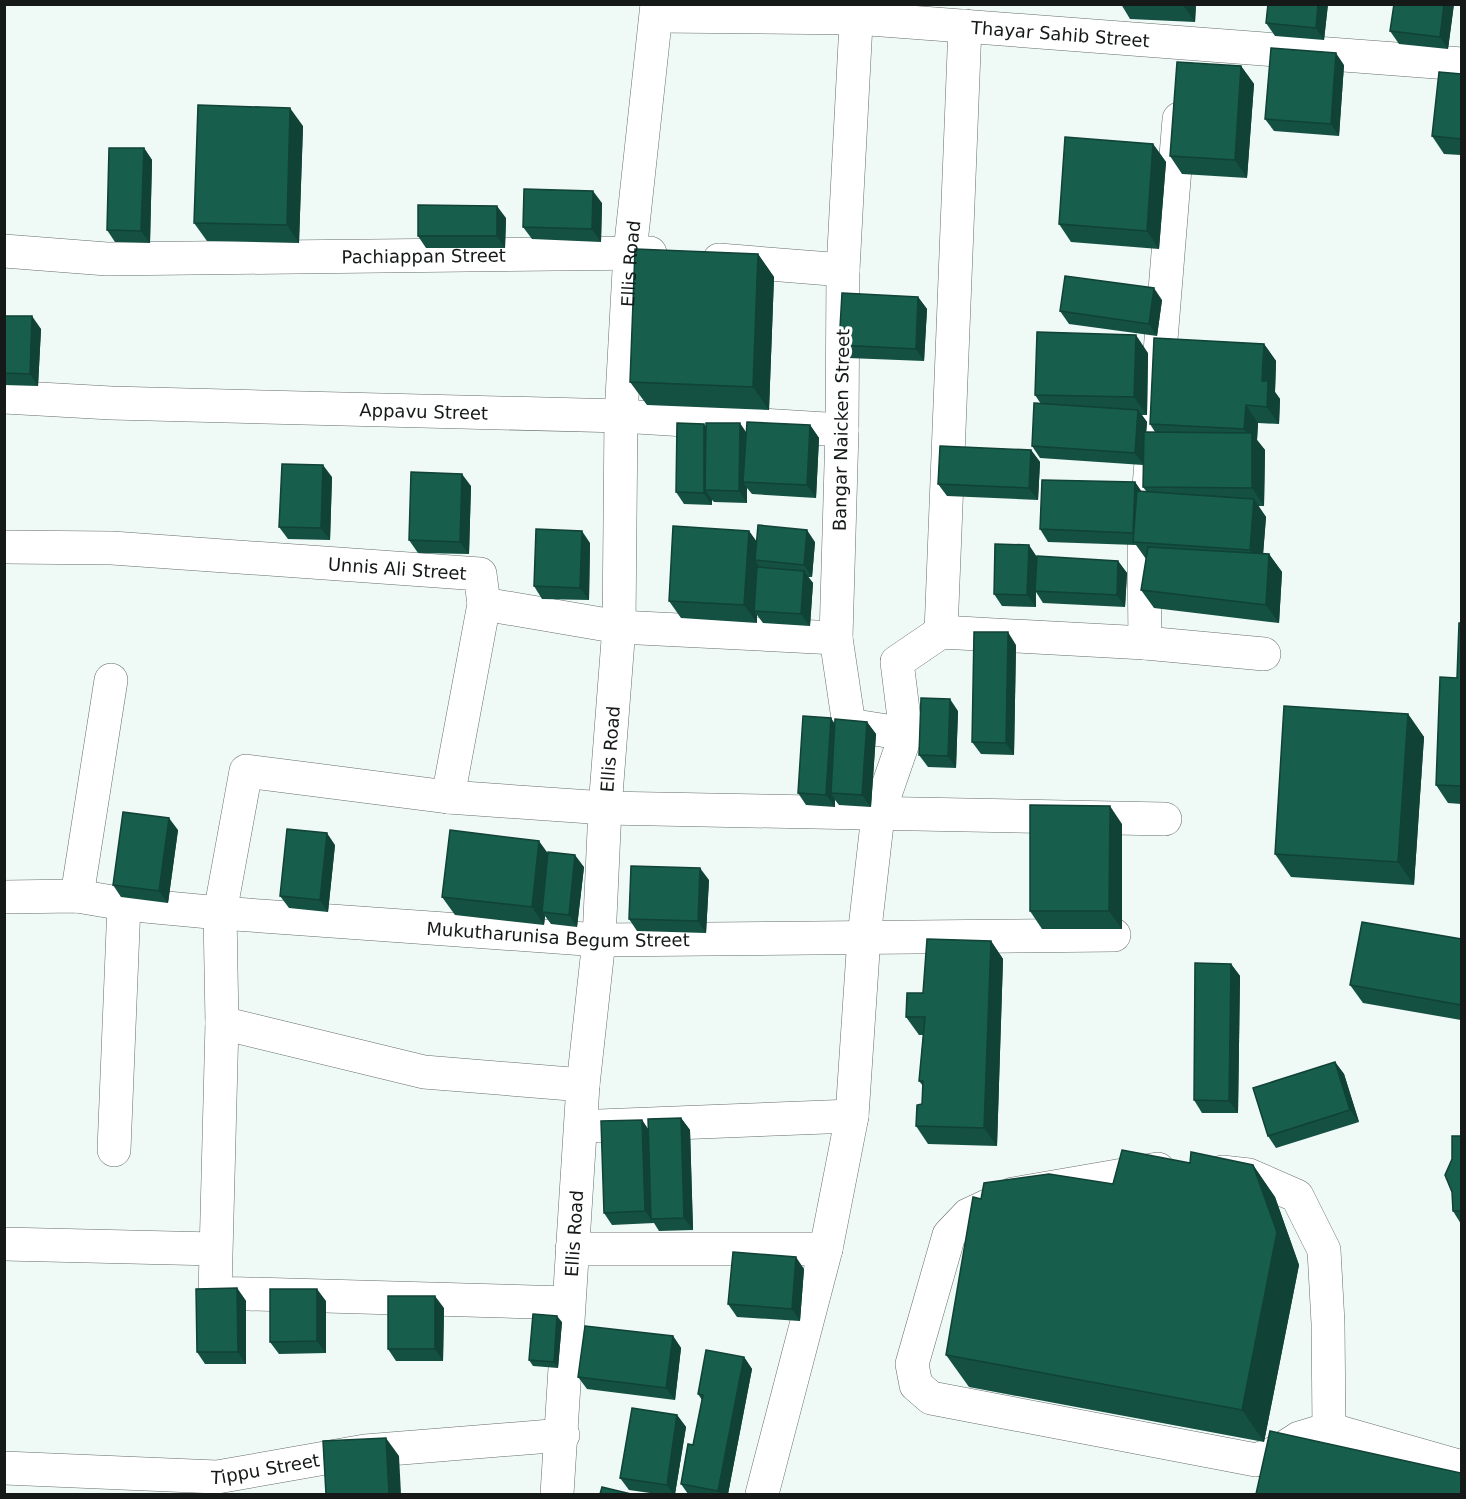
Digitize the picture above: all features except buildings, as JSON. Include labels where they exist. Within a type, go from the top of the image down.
[{"type":"street","name":"Thayar Sahib Street","points":[[657,10],[856,11],[965,26],[1187,41],[1461,64]]},
{"type":"street","name":"Ellis Road","points":[[557,1494],[583,1085],[599,939],[605,808],[619,627],[621,416],[630,252],[657,10]]},
{"type":"street","name":"Bangar Naicken Street","points":[[856,11],[843,270],[842,430],[836,638],[849,725],[906,734]]},
{"type":"street","points":[[941,632],[965,26]]},
{"type":"street","points":[[1144,644],[1145,536],[1170,197],[1187,41]]},
{"type":"street","name":"Pachiappan Street","points":[[4,251],[107,259],[630,252],[843,270]]},
{"type":"street","name":"Appavu Street","points":[[4,397],[111,404],[621,416],[842,430]]},
{"type":"street","name":"Unnis Ali Street","points":[[4,547],[112,548],[480,574],[484,604],[619,627],[836,638]]},
{"type":"street","points":[[448,797],[484,604]]},
{"type":"street","points":[[762,1494],[826,1249],[852,1116],[864,937],[878,815],[906,734],[897,662],[941,632],[1144,644],[1264,654]]},
{"type":"street","points":[[77,896],[111,680]]},
{"type":"street","points":[[568,1303],[215,1293],[222,1023],[220,913],[246,771],[448,797],[605,808],[1165,819]]},
{"type":"street","name":"Mukutharunisa Begum Street","points":[[4,897],[77,896],[124,904],[220,913],[599,939],[1114,935]]},
{"type":"street","points":[[114,1150],[124,904]]},
{"type":"street","points":[[222,1023],[424,1072],[583,1085]]},
{"type":"street","points":[[581,1126],[852,1116]]},
{"type":"street","points":[[1329,1429],[1329,1346],[1324,1250],[1297,1196],[1249,1175],[1166,1167],[1013,1194],[968,1215],[949,1235],[912,1364],[916,1384],[931,1398],[1257,1460],[1279,1452],[1299,1438],[1329,1429],[1461,1467]]},
{"type":"street","points":[[4,1244],[215,1249]]},
{"type":"street","points":[[572,1249],[826,1249]]},
{"type":"street","name":"Tippu Street","points":[[4,1468],[217,1477],[365,1451],[562,1435]]}]
